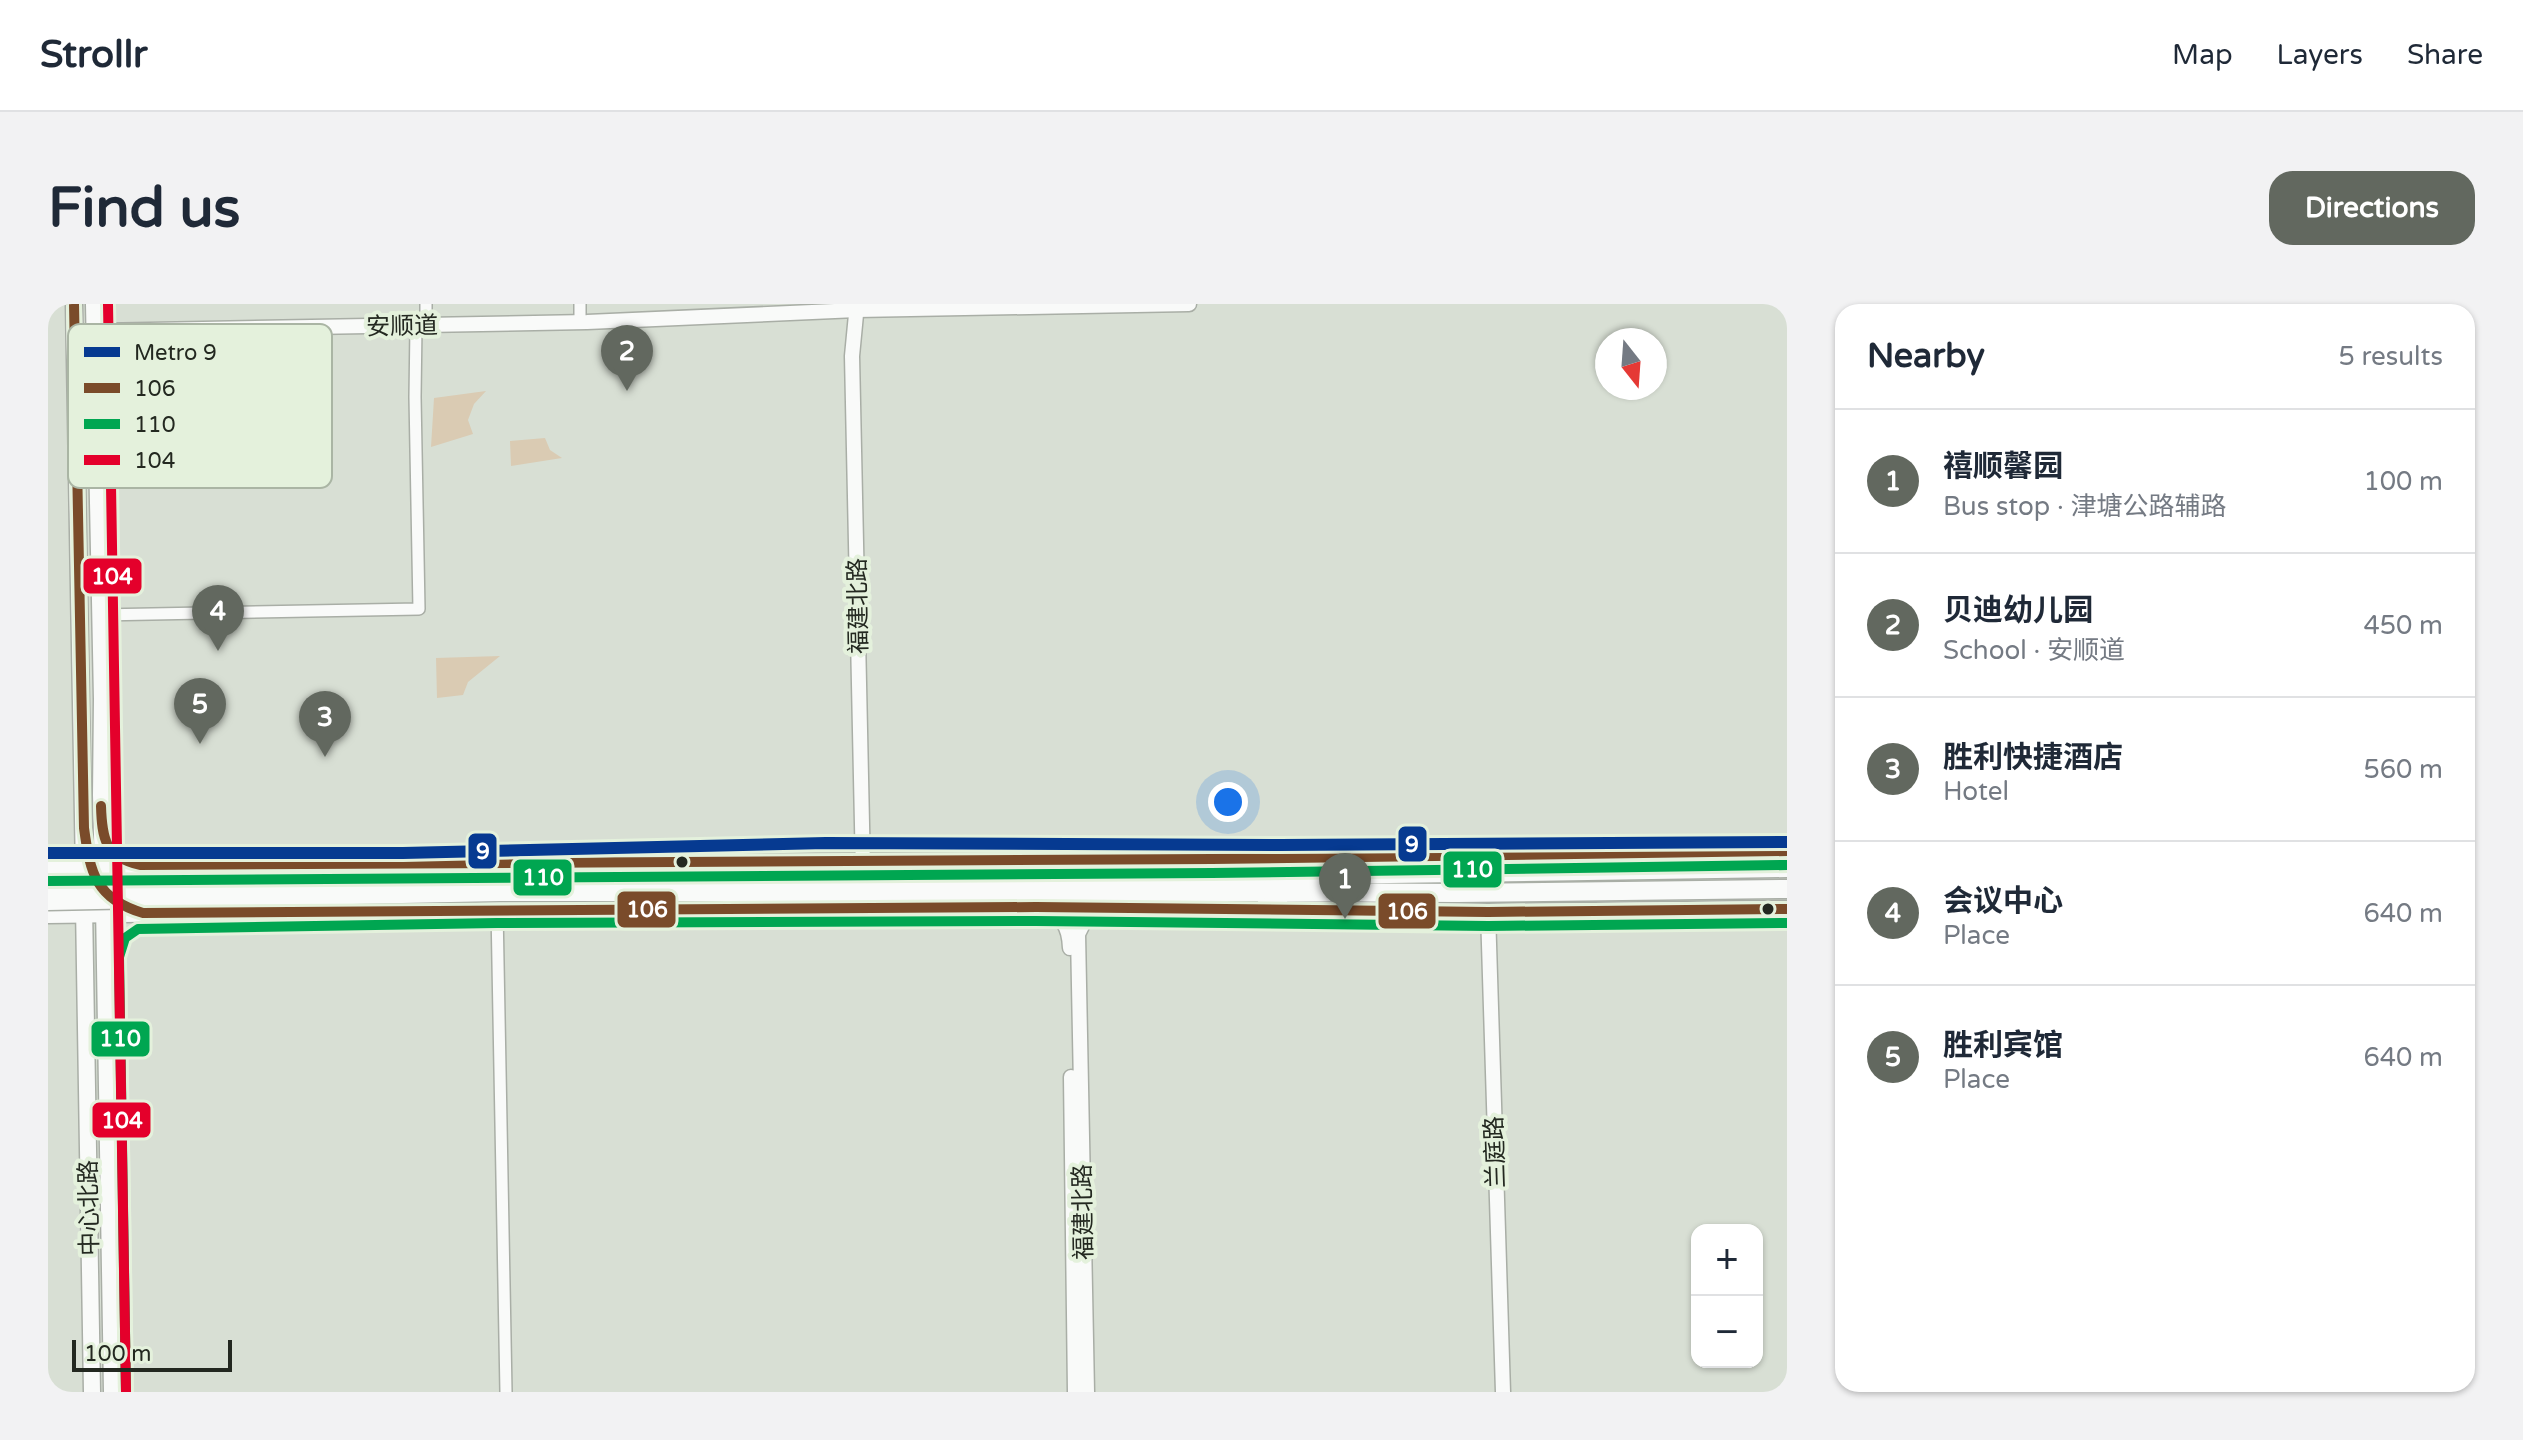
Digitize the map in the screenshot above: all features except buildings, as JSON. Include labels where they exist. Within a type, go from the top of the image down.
[{"type":"highway","points":[[1212,859],[1354,873]]},
{"type":"highway","points":[[48,901],[500,892],[1258,884],[1354,873],[1787,868]]},
{"type":"highway","points":[[48,886],[524,876],[1258,884],[1354,893],[1787,889]]},
{"type":"highway","points":[[1221,908],[1354,893]]},
{"type":"main road","name":"中心北路","points":[[77,488],[84,828],[92,866],[104,894],[105,914],[112,1392]]},
{"type":"main road","name":"中心北路","points":[[92,1392],[84,914],[102,829],[98,488]]},
{"type":"main road","points":[[102,829],[106,844],[114,855],[124,862],[140,865]]},
{"type":"main road","points":[[48,867],[1212,859],[1787,851]]},
{"type":"main road","points":[[104,894],[122,906],[143,913]]},
{"type":"main road","points":[[48,915],[1036,907],[1488,912],[1787,909]]},
{"type":"main road","points":[[105,956],[108,939],[118,925],[127,918],[143,913]]},
{"type":"street","points":[[100,615],[419,609],[415,400],[421,326],[426,304]]},
{"type":"street","points":[[580,304],[580,322]]},
{"type":"street","name":"安顺道","points":[[332,327],[580,322],[857,307],[1189,304]]},
{"type":"street","name":"福建北路","points":[[857,307],[852,356],[864,908]]},
{"type":"street","name":"福建北路","points":[[1036,907],[1061,917],[1070,933],[1075,1392]]},
{"type":"street","name":"福建北路","points":[[1087,1392],[1078,934],[1080,926],[1091,915],[1112,908]]},
{"type":"street","points":[[497,909],[506,1392]]},
{"type":"street","name":"兰庭路","points":[[1488,912],[1503,1392]]},
{"type":"shaded area","points":[[486,391],[474,404],[468,420],[473,434],[431,447],[434,398]]},
{"type":"shaded area","points":[[545,438],[550,450],[562,458],[511,466],[510,441]]},
{"type":"shaded area","points":[[500,656],[468,682],[463,695],[437,698],[436,658]]},
{"type":"metro line","name":"9","points":[[48,853],[403,853],[826,843],[1280,845],[1787,842]]},
{"type":"transit line","name":"106","points":[[74,304],[74,324]]},
{"type":"transit line","name":"104","points":[[108,304],[108,324]]},
{"type":"transit line","name":"106","points":[[78,488],[84,828],[89,858],[98,882],[115,900],[143,913],[1036,907],[1488,912],[1787,909]]},
{"type":"transit line","name":"104","points":[[111,488],[126,1392]]},
{"type":"transit line","name":"106","points":[[101,806],[108,845],[119,857],[140,865],[1212,859],[1787,851]]},
{"type":"transit line","name":"110","points":[[48,881],[1212,873],[1787,865]]},
{"type":"transit line","name":"110","points":[[126,1392],[119,957],[125,938],[138,929],[497,923],[1036,921],[1488,926],[1787,923]]},
{"type":"place","name":"贝迪幼儿园","points":[[627,391]]},
{"type":"place","name":"会议中心","points":[[218,651]]},
{"type":"place","name":"胜利宾馆","points":[[200,744]]},
{"type":"place","name":"胜利快捷酒店","points":[[325,757]]},
{"type":"place","name":"禧顺馨园","points":[[1345,919]]}]
